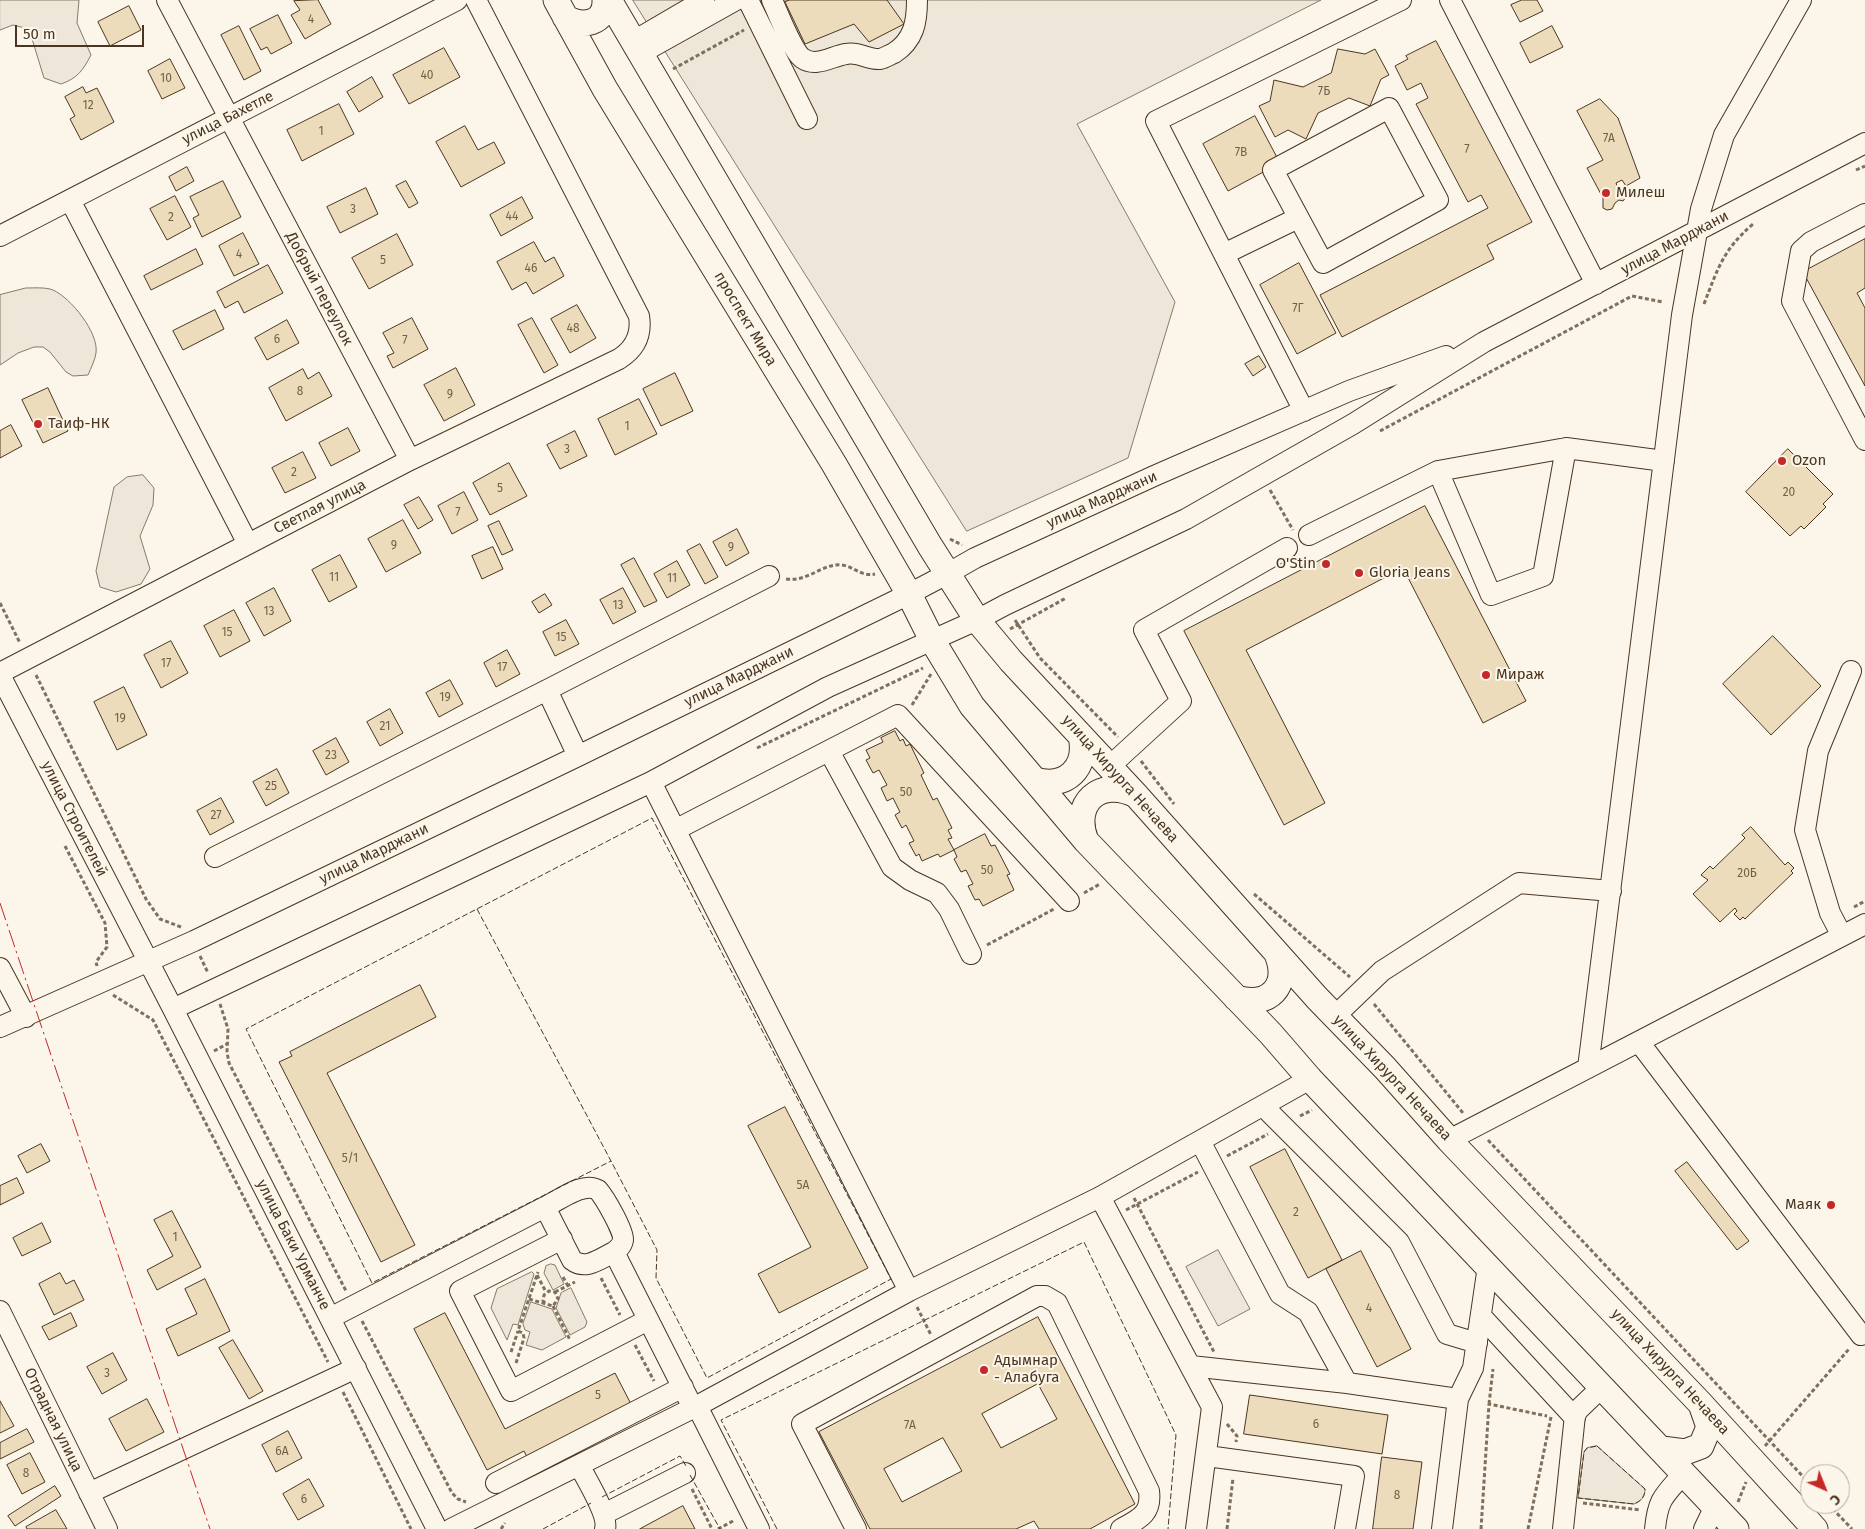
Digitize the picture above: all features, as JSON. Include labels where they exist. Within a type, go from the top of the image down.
[{"type":"main road","points":[[560,9],[574,23],[584,24],[594,21],[602,14],[607,0]]},
{"type":"main road","points":[[607,0],[638,48],[947,574],[977,620]]},
{"type":"main road","name":"проспект Мира","points":[[560,9],[605,89],[834,464],[909,594],[932,640]]},
{"type":"main road","points":[[834,464],[837,452],[847,444],[859,442],[871,446]]},
{"type":"main road","name":"улица Хирурга Нечаева","points":[[977,620],[1011,661],[1110,766],[1277,954],[1385,1068],[1449,1140],[1701,1404],[1815,1529]]},
{"type":"main road","points":[[932,640],[972,706],[1086,841],[1727,1519]]},
{"type":"main road","points":[[1035,780],[1054,782],[1064,779],[1072,773],[1079,765],[1083,756],[1081,736]]},
{"type":"main road","points":[[1086,841],[1081,828],[1081,814],[1087,802],[1097,793],[1110,788],[1124,789],[1136,795]]},
{"type":"main road","points":[[1236,998],[1249,1002],[1262,1000],[1274,992],[1281,980],[1282,966],[1277,954]]},
{"type":"main road","points":[[1662,1449],[1685,1452],[1701,1446],[1709,1427],[1701,1404]]},
{"type":"street","name":"Добрый переулок","points":[[168,0],[228,118],[410,460]]},
{"type":"street","name":"улица Бахетле","points":[[0,236],[457,0]]},
{"type":"street","name":"Светлая улица","points":[[0,674],[27,658],[410,460],[619,359],[626,355],[637,340],[640,325],[639,316],[476,0]]},
{"type":"street","points":[[638,48],[704,0]]},
{"type":"street","points":[[638,48],[652,47],[736,0]]},
{"type":"street","points":[[748,0],[807,119]]},
{"type":"street","points":[[772,0],[796,52],[803,59],[816,62],[846,54],[857,53],[878,59],[893,53],[906,43],[911,35],[916,22],[917,0]]},
{"type":"street","points":[[1304,411],[1156,120],[1400,0]]},
{"type":"street","points":[[1450,0],[1596,284]]},
{"type":"street","points":[[1588,1068],[1682,315],[1701,210],[1724,135],[1801,0]]},
{"type":"street","points":[[1389,108],[1438,200],[1322,263],[1298,218],[1273,170],[1389,108]]},
{"type":"street","name":"улица Марджани","points":[[173,1009],[651,782],[828,687],[977,620],[1186,519],[1353,424],[1484,342],[1865,143]]},
{"type":"street","points":[[70,200],[248,544]]},
{"type":"street","points":[[1865,214],[1811,242],[1801,251],[1792,301],[1865,440]]},
{"type":"street","points":[[1224,254],[1298,218]]},
{"type":"street","name":"улица Марджани","points":[[0,1027],[194,941],[909,594],[1006,543],[1349,391],[1484,342]]},
{"type":"street","points":[[1110,766],[1181,701],[1144,630],[1296,538],[1438,471],[1566,448],[1664,461]]},
{"type":"street","points":[[1438,471],[1491,595],[1543,576],[1566,448]]},
{"type":"street","points":[[215,857],[769,576]]},
{"type":"street","points":[[1842,936],[1830,913],[1804,830],[1818,751],[1851,671]]},
{"type":"street","name":"улица Строителей","points":[[0,674],[148,962]]},
{"type":"street","points":[[547,690],[578,756]]},
{"type":"street","points":[[676,830],[898,716],[1069,901]]},
{"type":"street","points":[[829,751],[892,867],[910,880],[937,893],[949,909],[971,954]]},
{"type":"street","points":[[651,782],[913,1300]]},
{"type":"street","points":[[1335,1016],[1382,971],[1519,883],[1610,891]]},
{"type":"street","points":[[1449,1140],[1865,924]]},
{"type":"street","name":"улица Баки Урманче","points":[[148,962],[438,1529]]},
{"type":"street","points":[[0,968],[26,1017]]},
{"type":"street","points":[[1639,1042],[1864,1336]]},
{"type":"street","points":[[451,1529],[913,1300],[1310,1080]]},
{"type":"street","points":[[1263,1106],[1399,1242],[1447,1334],[1477,1343]]},
{"type":"street","points":[[1200,1141],[1280,1294],[1308,1312],[1347,1383]]},
{"type":"street","points":[[330,1318],[546,1207],[589,1187],[598,1190],[622,1234],[622,1243],[614,1252],[590,1264],[580,1265],[572,1260],[546,1207]]},
{"type":"street","points":[[1100,1197],[1212,1407],[1196,1529]]},
{"type":"street","points":[[562,1239],[460,1292],[510,1391],[648,1320]]},
{"type":"street","points":[[614,1252],[759,1529]]},
{"type":"street","points":[[1442,1529],[1458,1399],[1473,1368],[1488,1266]]},
{"type":"street","points":[[856,1529],[802,1424],[1037,1296],[1046,1296],[1057,1303],[1149,1491],[1150,1500],[1147,1510],[1138,1520],[1121,1529]]},
{"type":"street","name":"Отрадная улица","points":[[0,1311],[107,1529]]},
{"type":"street","points":[[1481,1316],[1574,1420]]},
{"type":"street","points":[[1190,1366],[1347,1383],[1458,1399]]},
{"type":"street","points":[[89,1493],[356,1368]]},
{"type":"street","points":[[1563,1529],[1574,1420],[1579,1410],[1603,1386]]},
{"type":"street","points":[[496,1483],[683,1387]]},
{"type":"street","points":[[1207,1456],[1354,1476],[1344,1529]]},
{"type":"street","points":[[579,1465],[605,1522],[685,1474]]},
{"type":"street","points":[[1656,1520],[1662,1498],[1684,1473]]},
{"type":"street","points":[[1704,1529],[1727,1519]]},
{"type":"path","points":[[667,72],[758,22]]},
{"type":"path","points":[[1848,174],[1865,166]]},
{"type":"path","points":[[1712,282],[1724,254],[1737,237],[1756,221]]},
{"type":"path","points":[[1270,489],[1296,538]]},
{"type":"path","points":[[769,576],[794,580],[803,579],[826,568],[842,565],[866,576],[874,574]]},
{"type":"path","points":[[0,603],[146,899],[160,919],[186,929],[194,941],[215,989],[228,1029],[227,1052],[229,1063],[452,1493],[458,1499],[465,1502],[485,1504],[489,1510]]},
{"type":"path","points":[[1012,615],[1040,658],[1129,748],[1179,810]]},
{"type":"path","points":[[902,721],[928,676],[935,671]]},
{"type":"path","points":[[62,838],[105,923],[107,947],[96,962],[104,982],[115,997],[153,1020],[336,1377],[411,1529]]},
{"type":"path","points":[[971,954],[1101,883]]},
{"type":"path","points":[[1249,889],[1351,977],[1476,1126],[1800,1473]]},
{"type":"path","points":[[1111,1218],[1213,1165],[1317,1107]]},
{"type":"path","points":[[1126,1182],[1224,1370]]},
{"type":"path","points":[[511,1353],[539,1266],[533,1270]]},
{"type":"path","points":[[561,1272],[568,1286]]},
{"type":"path","points":[[537,1274],[546,1292]]},
{"type":"path","points":[[546,1292],[552,1291],[557,1294],[558,1299],[553,1306]]},
{"type":"path","points":[[546,1292],[543,1298],[546,1304]]},
{"type":"path","points":[[529,1299],[553,1306],[578,1356]]},
{"type":"path","points":[[913,1300],[926,1303]]},
{"type":"path","points":[[909,1312],[913,1300]]},
{"type":"path","points":[[913,1300],[939,1350]]},
{"type":"path","points":[[508,1387],[524,1338],[523,1333],[518,1331]]},
{"type":"path","points":[[1727,1519],[1754,1462],[1770,1441],[1864,1336]]},
{"type":"path","points":[[507,1345],[516,1362]]},
{"type":"path","points":[[1481,1529],[1489,1404],[1574,1420]]},
{"type":"path","points":[[1528,1529],[1551,1416]]},
{"type":"path","points":[[685,1474],[712,1529]]},
{"type":"path","points":[[1566,1502],[1656,1520]]},
{"type":"path","points":[[1838,1514],[1852,1529]]},
{"type":"path","points":[[501,1529],[505,1522],[513,1518]]},
{"type":"shaded area","points":[[0,0],[79,0],[77,23],[91,55],[79,73],[61,84],[44,78],[29,29],[13,25],[0,30]]},
{"type":"shaded area","points":[[633,0],[1321,0],[1077,124],[1175,302],[1128,458],[967,531]]},
{"type":"shaded area","points":[[26,288],[53,290],[68,300],[82,317],[96,345],[96,353],[88,375],[73,376],[66,372],[50,352],[43,347],[34,347],[18,353],[0,365],[0,295]]},
{"type":"shaded area","points":[[143,475],[154,488],[153,505],[140,536],[150,569],[141,584],[116,592],[100,587],[96,571],[114,487],[127,477]]},
{"type":"shaded area","points":[[1218,1250],[1250,1309],[1218,1326],[1186,1267]]},
{"type":"shaded area","points":[[555,1265],[564,1284],[553,1290],[544,1273],[546,1266]]},
{"type":"shaded area","points":[[532,1272],[534,1274],[518,1325],[513,1324],[507,1340],[491,1308],[497,1289]]},
{"type":"shaded area","points":[[571,1288],[587,1322],[585,1327],[570,1335],[556,1308],[561,1293]]},
{"type":"shaded area","points":[[531,1302],[552,1309],[566,1337],[542,1350],[526,1345],[530,1332],[525,1330],[523,1324]]},
{"type":"shaded area","points":[[1597,1446],[1645,1489],[1639,1502],[1634,1504],[1578,1498],[1584,1452],[1587,1448]]},
{"type":"building","points":[[318,0],[331,24],[305,39],[291,15],[300,10],[294,1]]},
{"type":"building","points":[[790,0],[887,0],[904,24],[869,42],[854,24],[805,44],[785,2]]},
{"type":"building","points":[[1522,0],[1537,0],[1543,11],[1520,22],[1511,5]]},
{"type":"building","points":[[129,6],[141,30],[110,46],[98,22]]},
{"type":"building","points":[[278,15],[292,43],[271,54],[267,47],[261,50],[250,29]]},
{"type":"building","points":[[239,26],[261,71],[244,80],[221,35]]},
{"type":"building","points":[[1552,26],[1563,47],[1530,63],[1520,43]]},
{"type":"building","points":[[1436,41],[1532,222],[1487,245],[1494,259],[1342,337],[1320,295],[1488,208],[1481,195],[1468,202],[1416,104],[1428,98],[1421,83],[1407,90],[1395,66],[1408,59],[1406,56]]},
{"type":"building","points":[[444,48],[460,77],[409,104],[393,75]]},
{"type":"building","points":[[1338,49],[1365,54],[1375,49],[1389,75],[1381,79],[1370,106],[1349,98],[1318,113],[1306,139],[1288,130],[1275,137],[1259,106],[1270,101],[1274,80],[1303,87],[1331,73]]},
{"type":"building","points":[[170,59],[185,88],[162,99],[148,71]]},
{"type":"building","points":[[372,77],[383,97],[359,112],[347,92]]},
{"type":"building","points":[[83,87],[86,93],[97,88],[114,122],[81,140],[70,119],[75,116],[65,97]]},
{"type":"building","points":[[1600,99],[1618,118],[1640,178],[1626,186],[1622,180],[1616,183],[1618,188],[1624,191],[1626,197],[1623,201],[1619,200],[1615,203],[1612,209],[1607,210],[1603,208],[1603,198],[1587,168],[1603,160],[1577,111]]},
{"type":"building","points":[[339,104],[354,134],[302,161],[287,130]]},
{"type":"building","points":[[1255,116],[1280,163],[1228,191],[1203,144]]},
{"type":"building","points":[[465,126],[478,150],[494,142],[505,163],[461,187],[436,142]]},
{"type":"building","points":[[187,167],[194,181],[176,191],[169,177]]},
{"type":"building","points":[[223,181],[241,217],[202,237],[193,218],[199,215],[190,197]]},
{"type":"building","points":[[406,181],[418,203],[409,208],[396,186]]},
{"type":"building","points":[[366,188],[378,214],[340,233],[327,207]]},
{"type":"building","points":[[175,196],[191,227],[167,240],[150,209]]},
{"type":"building","points":[[522,197],[533,218],[501,236],[490,215]]},
{"type":"building","points":[[243,233],[259,264],[234,276],[219,246]]},
{"type":"building","points":[[397,234],[413,265],[369,289],[352,258]]},
{"type":"building","points":[[1865,239],[1865,288],[1857,293],[1865,308],[1865,386],[1803,272]]},
{"type":"building","points":[[534,242],[545,262],[554,257],[564,276],[533,294],[526,282],[512,290],[497,262]]},
{"type":"building","points":[[196,249],[203,264],[151,290],[144,276]]},
{"type":"building","points":[[1299,263],[1336,333],[1297,354],[1260,285]]},
{"type":"building","points":[[268,265],[283,293],[244,313],[238,301],[225,308],[217,292]]},
{"type":"building","points":[[577,305],[596,338],[570,353],[551,319]]},
{"type":"building","points":[[215,310],[224,329],[183,350],[173,331]]},
{"type":"building","points":[[412,318],[428,349],[393,368],[387,356],[394,353],[383,333]]},
{"type":"building","points":[[532,318],[558,365],[544,373],[518,325]]},
{"type":"building","points":[[287,320],[299,343],[267,360],[255,338]]},
{"type":"building","points":[[1259,356],[1266,367],[1253,376],[1245,364]]},
{"type":"building","points":[[456,368],[475,405],[444,421],[424,385]]},
{"type":"building","points":[[303,369],[308,379],[319,372],[332,396],[286,421],[269,388]]},
{"type":"building","points":[[675,373],[693,411],[661,426],[643,389]]},
{"type":"building","points":[[48,388],[68,431],[43,443],[22,400]]},
{"type":"building","points":[[639,399],[657,434],[615,455],[598,419]]},
{"type":"building","points":[[11,425],[22,446],[0,458],[0,431]]},
{"type":"building","points":[[348,428],[360,451],[331,466],[319,443]]},
{"type":"building","points":[[575,431],[587,456],[560,469],[547,445]]},
{"type":"building","points":[[1788,449],[1833,494],[1823,504],[1826,507],[1804,529],[1801,526],[1790,536],[1746,492]]},
{"type":"building","points":[[303,452],[316,478],[285,493],[272,468]]},
{"type":"building","points":[[509,463],[527,496],[490,515],[473,483]]},
{"type":"building","points":[[464,492],[478,520],[452,534],[438,506]]},
{"type":"building","points":[[419,497],[433,520],[418,529],[404,505]]},
{"type":"building","name":"Мираж","points":[[1425,506],[1526,701],[1483,723],[1403,568],[1246,650],[1325,803],[1284,825],[1184,631]]},
{"type":"building","points":[[403,520],[421,553],[386,572],[368,539]]},
{"type":"building","points":[[499,521],[513,550],[502,555],[488,526]]},
{"type":"building","points":[[737,529],[749,553],[726,566],[713,542]]},
{"type":"building","points":[[700,544],[718,577],[705,584],[687,551]]},
{"type":"building","points":[[493,547],[503,569],[482,579],[472,556]]},
{"type":"building","points":[[340,555],[357,587],[329,602],[312,570]]},
{"type":"building","points":[[634,558],[657,601],[644,607],[621,565]]},
{"type":"building","points":[[677,561],[690,585],[667,598],[654,574]]},
{"type":"building","points":[[274,588],[291,621],[264,636],[246,603]]},
{"type":"building","points":[[623,588],[636,612],[613,624],[600,600]]},
{"type":"building","points":[[545,594],[552,605],[539,613],[532,602]]},
{"type":"building","points":[[234,610],[250,641],[220,657],[204,626]]},
{"type":"building","points":[[566,620],[579,644],[555,656],[543,632]]},
{"type":"building","points":[[1773,636],[1821,686],[1771,735],[1723,684]]},
{"type":"building","points":[[171,641],[188,673],[161,688],[144,655]]},
{"type":"building","points":[[507,650],[520,674],[496,687],[484,663]]},
{"type":"building","points":[[450,680],[463,704],[439,717],[426,693]]},
{"type":"building","points":[[124,687],[147,735],[117,750],[94,702]]},
{"type":"building","points":[[390,709],[403,733],[380,746],[367,722]]},
{"type":"building","points":[[895,731],[900,741],[903,739],[906,746],[910,744],[924,773],[921,775],[933,800],[937,798],[952,828],[948,830],[952,838],[948,839],[954,850],[940,857],[938,854],[922,861],[919,854],[916,856],[909,843],[914,841],[906,825],[902,828],[895,815],[900,812],[893,798],[887,801],[881,788],[887,785],[879,770],[873,773],[866,760],[870,758],[866,750],[883,742],[881,738]]},
{"type":"building","points":[[336,738],[349,762],[326,775],[313,751]]},
{"type":"building","points":[[277,769],[289,793],[266,806],[253,782]]},
{"type":"building","points":[[221,798],[234,822],[210,835],[197,811]]},
{"type":"building","points":[[1751,827],[1785,865],[1788,862],[1794,868],[1791,871],[1793,873],[1745,919],[1743,917],[1740,920],[1734,914],[1737,911],[1735,908],[1720,922],[1693,894],[1708,880],[1701,875],[1710,866],[1713,869],[1745,838],[1742,835]]},
{"type":"building","points":[[985,834],[991,846],[995,845],[1010,874],[1007,875],[1014,890],[983,906],[979,899],[975,900],[968,886],[973,884],[966,870],[961,872],[954,859],[957,857],[954,850]]},
{"type":"building","points":[[420,985],[436,1017],[327,1073],[415,1245],[381,1262],[279,1062],[292,1056],[290,1052]]},
{"type":"building","points":[[785,1107],[868,1268],[779,1313],[758,1274],[811,1247],[748,1126]]},
{"type":"building","points":[[41,1144],[50,1161],[27,1173],[18,1156]]},
{"type":"building","points":[[1285,1149],[1342,1260],[1308,1278],[1250,1167]]},
{"type":"building","points":[[1687,1162],[1749,1241],[1737,1250],[1675,1171]]},
{"type":"building","points":[[17,1178],[24,1193],[0,1205],[0,1186]]},
{"type":"building","points":[[172,1211],[201,1267],[157,1290],[147,1270],[173,1256],[154,1220]]},
{"type":"building","points":[[42,1223],[51,1242],[22,1256],[13,1238]]},
{"type":"building","points":[[1361,1251],[1411,1349],[1377,1367],[1326,1269]]},
{"type":"building","points":[[60,1273],[66,1284],[74,1280],[84,1300],[54,1315],[39,1284]]},
{"type":"building","points":[[205,1279],[230,1331],[178,1356],[166,1329],[197,1314],[185,1289]]},
{"type":"building","points":[[71,1313],[77,1326],[49,1340],[42,1327]]},
{"type":"building","points":[[445,1313],[505,1429],[615,1373],[632,1406],[528,1459],[524,1451],[487,1470],[414,1329]]},
{"type":"building","points":[[1038,1317],[1135,1504],[1090,1529],[1039,1529],[1034,1521],[1016,1529],[870,1529],[819,1432]],"holes":[[[1038,1384],[1057,1419],[1001,1448],[982,1414]],[[943,1438],[962,1471],[902,1502],[884,1469]]]},
{"type":"building","points":[[233,1340],[263,1391],[249,1399],[219,1348]]},
{"type":"building","points":[[113,1353],[127,1380],[102,1394],[87,1367]]},
{"type":"building","points":[[1250,1395],[1388,1415],[1382,1454],[1244,1434]]},
{"type":"building","points":[[147,1399],[164,1432],[126,1451],[109,1419]]},
{"type":"building","points":[[0,1401],[14,1426],[0,1433]]},
{"type":"building","points":[[27,1429],[34,1442],[0,1459],[0,1443]]},
{"type":"building","points":[[288,1431],[302,1458],[276,1472],[262,1445]]},
{"type":"building","points":[[30,1453],[45,1482],[22,1494],[7,1465]]},
{"type":"building","points":[[1382,1457],[1422,1462],[1413,1529],[1373,1529]]},
{"type":"building","points":[[309,1479],[324,1506],[298,1520],[283,1494]]},
{"type":"building","points":[[55,1486],[61,1496],[15,1526],[8,1516]]},
{"type":"building","points":[[683,1506],[695,1529],[640,1529]]},
{"type":"building","points":[[56,1510],[67,1529],[27,1529],[26,1527]]},
{"type":"fence","points":[[477,909],[611,1161],[657,1250],[656,1278],[707,1378],[891,1279],[652,818],[246,1029],[372,1283],[611,1161]]},
{"type":"fence","points":[[777,1529],[721,1420],[1084,1242],[1176,1435],[1168,1529]]},
{"type":"fence","points":[[1597,1446],[1645,1489],[1639,1502],[1634,1504],[1578,1498],[1584,1452],[1587,1448],[1597,1446]]},
{"type":"fence","points":[[602,1497],[680,1456],[686,1466]]},
{"type":"fence","points":[[690,1475],[720,1529]]},
{"type":"fence","points":[[543,1529],[591,1503]]},
{"type":"power","points":[[0,903],[210,1529]]},
{"type":"place","name":"Милеш","points":[[1606,193]]},
{"type":"place","name":"Таиф-НК","points":[[38,424]]},
{"type":"place","name":"Ozon","points":[[1782,461]]},
{"type":"place","name":"O'Stin","points":[[1326,564]]},
{"type":"place","name":"Gloria Jeans","points":[[1359,573]]},
{"type":"place","name":"Мираж","points":[[1486,675]]},
{"type":"place","name":"Маяк","points":[[1831,1205]]},
{"type":"place","name":"Адымнар - Алабуга","points":[[984,1370]]}]
